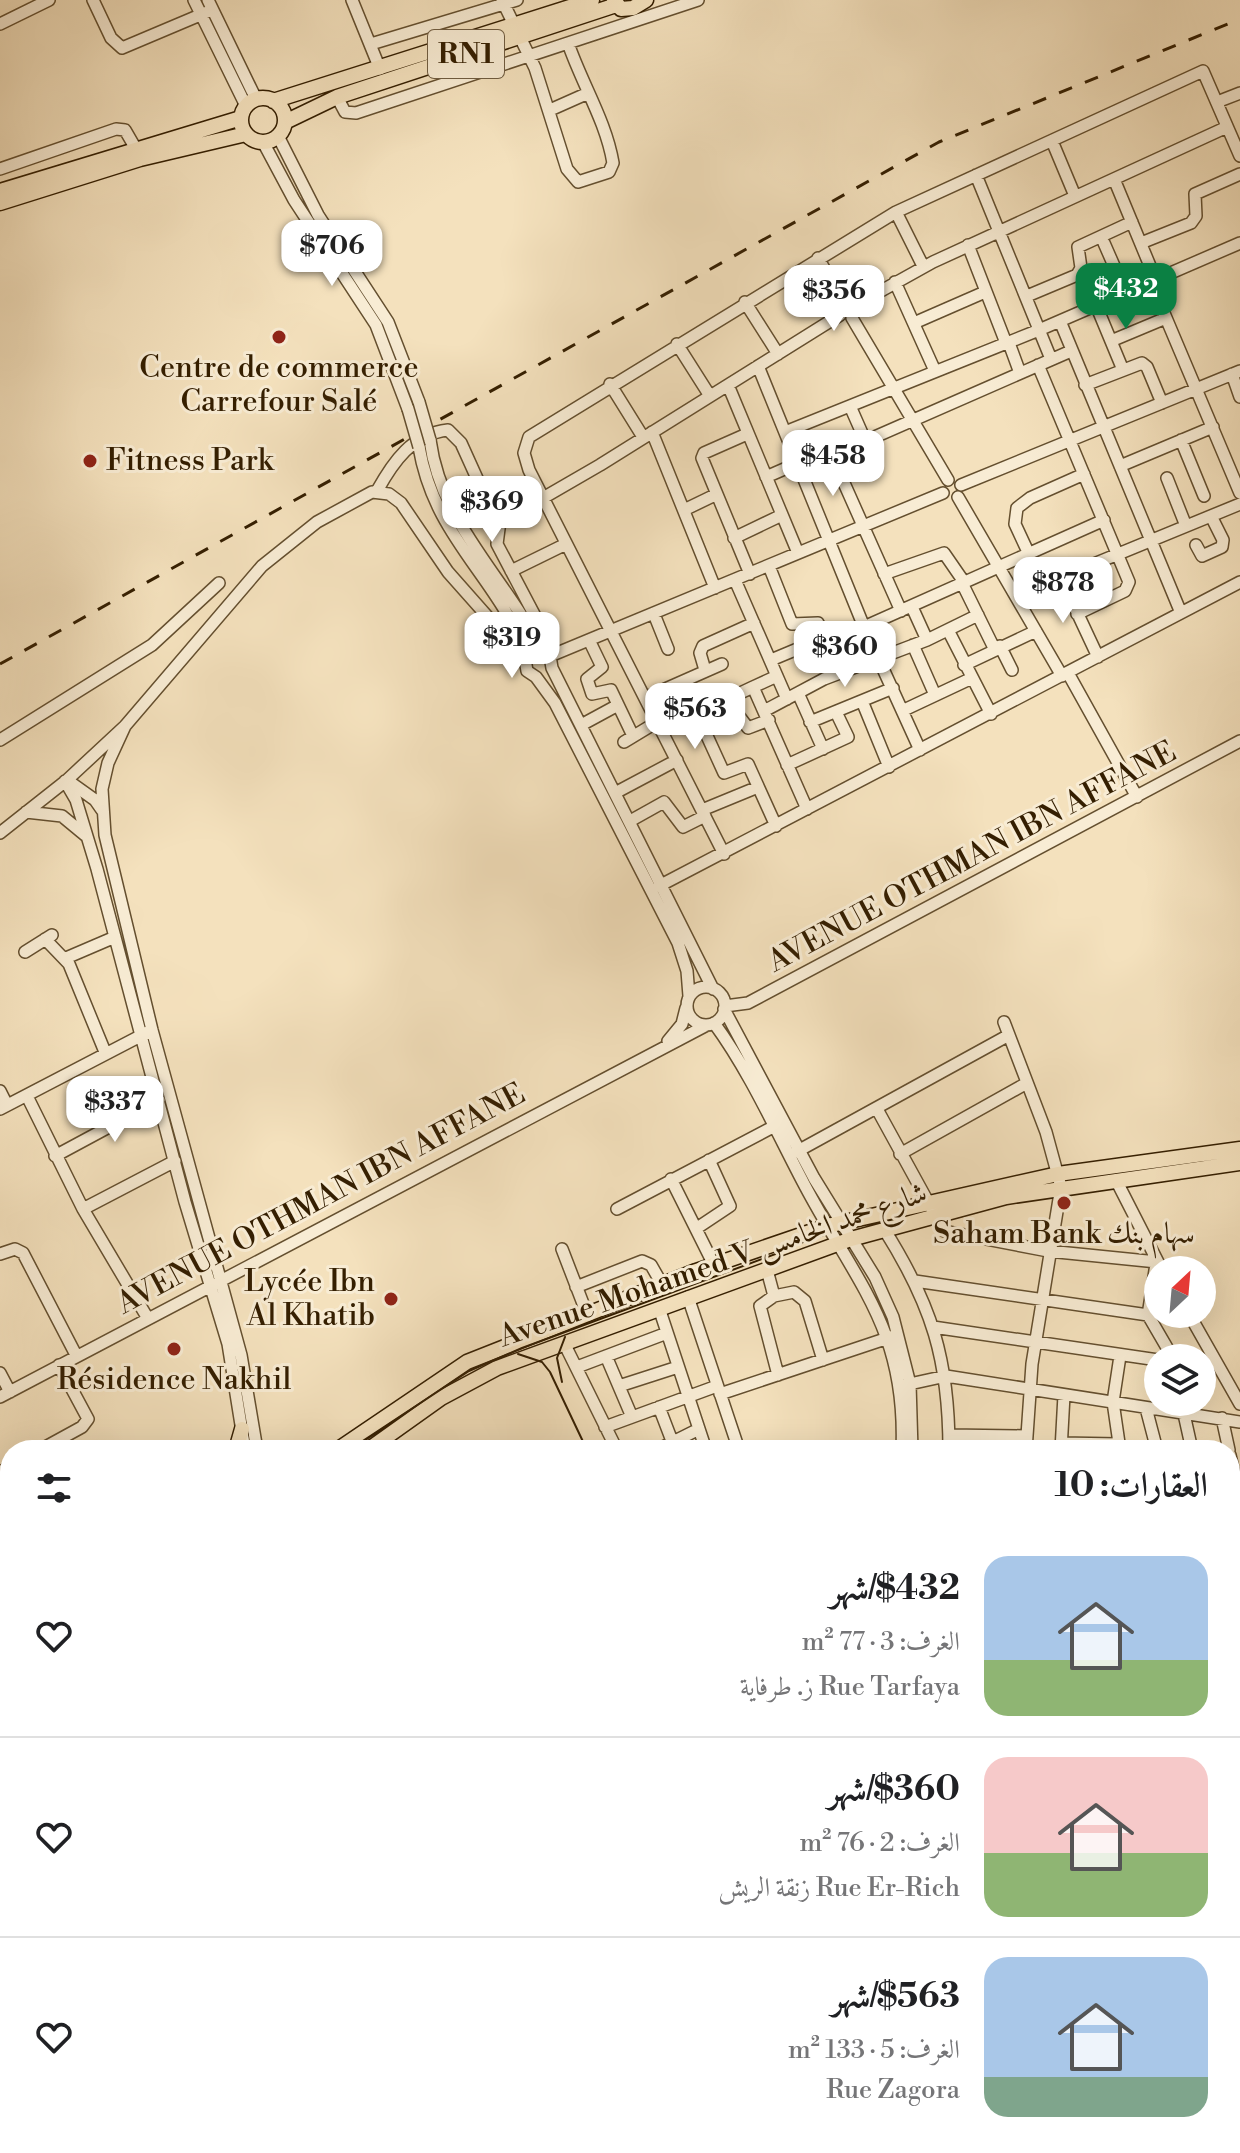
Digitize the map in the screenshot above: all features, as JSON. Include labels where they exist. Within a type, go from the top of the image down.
[{"type":"main road","name":"RN1","points":[[263,142],[337,97],[592,0]]},
{"type":"main road","name":"RN1","points":[[0,191],[136,149],[248,108],[380,69],[517,30],[630,6]]},
{"type":"main road","points":[[273,101],[282,110],[282,129]]},
{"type":"main road","points":[[246,134],[248,108]]},
{"type":"main road","points":[[0,203],[140,159],[246,134],[263,142]]},
{"type":"main road","name":"Avenue Mohamed V شارع محمد الخامس","points":[[351,1440],[452,1370],[714,1265],[834,1224],[1240,1149]]},
{"type":"main road","name":"Avenue Mohamed V شارع محمد الخامس","points":[[1060,1181],[1116,1180],[1240,1163]]},
{"type":"main road","name":"Avenue Mohamed V شارع محمد الخامس","points":[[383,1440],[471,1379],[688,1297],[884,1229],[930,1208]]},
{"type":"main road","points":[[239,1440],[242,1429]]},
{"type":"street","points":[[0,24],[49,0]]},
{"type":"street","points":[[93,0],[111,38],[122,48],[207,8]]},
{"type":"street","points":[[194,0],[207,8],[248,108]]},
{"type":"street","points":[[352,0],[380,69]]},
{"type":"street","points":[[371,44],[517,0]]},
{"type":"street","points":[[337,97],[345,112],[356,113],[568,43],[630,6],[698,0]]},
{"type":"street","points":[[503,2],[529,56],[573,180],[578,182],[609,172],[613,167],[597,109],[586,94],[568,43]]},
{"type":"street","points":[[724,854],[524,459],[526,442],[535,430],[896,212],[1203,71],[1227,127],[1237,138],[1240,156]]},
{"type":"street","points":[[1217,102],[1240,93]]},
{"type":"street","points":[[550,110],[586,94]]},
{"type":"street","points":[[500,521],[545,499],[923,266],[1227,127]]},
{"type":"street","points":[[0,169],[116,129],[125,130],[136,149]]},
{"type":"street","points":[[282,129],[318,215],[388,322],[425,443],[459,526],[549,657],[544,676],[536,677]]},
{"type":"street","points":[[1052,141],[1075,196]]},
{"type":"street","points":[[263,142],[294,200],[376,325],[414,406]]},
{"type":"street","points":[[1141,243],[1191,223],[1196,216],[1195,194],[1240,174]]},
{"type":"street","points":[[976,175],[1051,359]]},
{"type":"street","points":[[1114,179],[1141,243],[1166,318],[1240,493]]},
{"type":"street","points":[[896,212],[923,266]]},
{"type":"street","points":[[1027,296],[1077,275],[1081,268],[1078,247],[1132,222]]},
{"type":"street","points":[[1104,243],[1125,291]]},
{"type":"street","points":[[785,432],[1008,343],[1240,243]]},
{"type":"street","points":[[968,245],[1020,373]]},
{"type":"street","points":[[818,258],[948,480]]},
{"type":"street","points":[[895,282],[935,371]]},
{"type":"street","points":[[914,323],[985,292]]},
{"type":"street","points":[[745,302],[778,354]]},
{"type":"street","points":[[1096,305],[1123,370]]},
{"type":"street","points":[[1111,341],[1166,318]]},
{"type":"street","points":[[1060,321],[1181,613]]},
{"type":"street","points":[[677,344],[710,396]]},
{"type":"street","points":[[813,464],[1071,351]]},
{"type":"street","points":[[1085,385],[1140,363],[1146,366],[1162,403]]},
{"type":"street","points":[[1038,365],[1068,441],[1120,553],[1129,582],[1128,589],[1077,614]]},
{"type":"street","points":[[758,366],[864,628],[920,750]]},
{"type":"street","points":[[961,485],[1236,372],[1240,397]]},
{"type":"street","points":[[610,384],[647,435],[684,510],[715,588]]},
{"type":"street","points":[[728,385],[798,553]]},
{"type":"street","points":[[850,406],[865,440]]},
{"type":"street","points":[[1120,466],[1213,427]]},
{"type":"street","points":[[0,833],[66,780],[125,726],[217,614],[262,566],[317,522],[352,501],[377,491],[403,451],[437,432],[448,430],[458,437],[500,521],[496,539],[549,657],[630,821],[685,961],[688,1002],[693,1020],[710,1024],[773,1127],[794,1153]]},
{"type":"street","points":[[747,434],[702,455],[715,495],[750,574]]},
{"type":"street","points":[[1181,440],[1204,496]]},
{"type":"street","points":[[425,443],[425,478],[440,514],[519,635],[527,671],[536,677],[563,718],[713,989],[722,997],[794,1153],[834,1224],[875,1277],[905,1385],[911,1440]]},
{"type":"street","points":[[832,456],[884,574],[927,640]]},
{"type":"street","points":[[766,477],[798,463]]},
{"type":"street","points":[[1028,552],[1015,524],[1017,508],[1030,498],[1084,474]]},
{"type":"street","points":[[1167,478],[1186,526]]},
{"type":"street","points":[[948,480],[954,479],[961,485]]},
{"type":"street","points":[[377,491],[389,494],[406,508],[448,572],[507,643],[526,658],[549,657],[943,493],[948,480]]},
{"type":"street","points":[[961,485],[958,497],[1137,797]]},
{"type":"street","points":[[943,493],[950,498],[958,497]]},
{"type":"street","points":[[684,510],[715,495]]},
{"type":"street","points":[[1016,596],[1240,504]]},
{"type":"street","points":[[734,538],[782,515]]},
{"type":"street","points":[[1196,545],[1202,556],[1222,547],[1223,540],[1211,516]]},
{"type":"street","points":[[771,660],[864,628],[1104,520]]},
{"type":"street","points":[[511,571],[566,544]]},
{"type":"street","points":[[884,574],[942,552],[950,557],[978,615],[1012,670]]},
{"type":"street","points":[[769,566],[792,624],[816,621],[841,672]]},
{"type":"street","points":[[1061,578],[1098,657]]},
{"type":"street","points":[[735,580],[787,699]]},
{"type":"street","points":[[657,887],[1240,582]]},
{"type":"street","points":[[0,740],[152,645],[219,583]]},
{"type":"street","points":[[654,614],[668,649]]},
{"type":"street","points":[[739,716],[748,728],[798,693],[841,672],[927,640],[978,615]]},
{"type":"street","points":[[705,670],[700,653],[703,646],[754,623]]},
{"type":"street","points":[[948,630],[970,679],[991,714]]},
{"type":"street","points":[[964,665],[1036,631]]},
{"type":"street","points":[[507,643],[516,645],[519,635]]},
{"type":"street","points":[[589,640],[602,667],[587,679],[592,694],[610,690],[628,739],[697,714],[777,676]]},
{"type":"street","points":[[913,645],[935,695]]},
{"type":"street","points":[[645,698],[722,664]]},
{"type":"street","points":[[904,710],[970,679]]},
{"type":"street","points":[[753,687],[807,809]]},
{"type":"street","points":[[810,722],[893,688]]},
{"type":"street","points":[[798,693],[823,749]]},
{"type":"street","points":[[862,701],[889,767]]},
{"type":"street","points":[[583,724],[618,705]]},
{"type":"street","points":[[787,765],[848,737],[836,712]]},
{"type":"street","points":[[697,714],[724,773],[748,764],[776,826]]},
{"type":"street","points":[[125,726],[108,763],[102,811],[117,896],[159,1100],[175,1161],[249,1390],[256,1440]]},
{"type":"street","name":"AVENUE OTHMAN IBN AFFANE","points":[[724,1007],[748,1003],[1240,741]]},
{"type":"street","points":[[615,793],[677,760]]},
{"type":"street","points":[[66,780],[95,800],[102,811]]},
{"type":"street","points":[[66,780],[87,837],[115,937],[147,1032],[234,1366],[244,1440]]},
{"type":"street","points":[[630,821],[664,802],[682,826],[758,787]]},
{"type":"street","points":[[25,812],[62,816],[77,825],[87,837]]},
{"type":"street","points":[[0,823],[13,820]]},
{"type":"street","points":[[25,952],[48,937],[66,958],[105,1052]]},
{"type":"street","points":[[66,958],[115,937]]},
{"type":"street","points":[[665,1045],[680,1028],[688,1002],[701,988],[713,989]]},
{"type":"street","points":[[710,1024],[724,1007]]},
{"type":"street","points":[[1004,1022],[1060,1181],[1028,1389],[1026,1440]]},
{"type":"street","name":"AVENUE OTHMAN IBN AFFANE","points":[[5,1394],[710,1024]]},
{"type":"street","points":[[0,1091],[4,1107],[147,1032]]},
{"type":"street","points":[[794,1153],[1009,1035]]},
{"type":"street","points":[[900,1154],[1027,1083]]},
{"type":"street","points":[[27,1096],[83,1209],[147,1317]]},
{"type":"street","points":[[55,1156],[159,1100]]},
{"type":"street","points":[[877,1109],[940,1227],[948,1233],[1048,1251],[1144,1263]]},
{"type":"street","points":[[617,1209],[773,1127]]},
{"type":"street","points":[[697,1228],[730,1206],[709,1160]]},
{"type":"street","points":[[83,1209],[175,1161]]},
{"type":"street","points":[[671,1179],[714,1265]]},
{"type":"street","points":[[1116,1180],[1154,1256]]},
{"type":"street","points":[[884,1229],[915,1281],[933,1327],[946,1376],[949,1440]]},
{"type":"street","points":[[0,1254],[15,1249],[23,1253],[76,1355]]},
{"type":"street","points":[[562,1249],[587,1314]]},
{"type":"street","points":[[576,1287],[642,1261],[651,1265],[663,1286]]},
{"type":"street","points":[[767,1270],[774,1296]]},
{"type":"street","points":[[915,1281],[1144,1314]]},
{"type":"street","points":[[778,1375],[760,1306],[774,1296],[791,1292],[801,1296],[823,1360]]},
{"type":"street","points":[[688,1297],[736,1440]]},
{"type":"street","points":[[659,1308],[703,1440]]},
{"type":"street","points":[[933,1327],[1144,1359]]},
{"type":"street","points":[[1197,1328],[1240,1404]]},
{"type":"street","points":[[577,1367],[667,1333]]},
{"type":"street","points":[[605,1427],[688,1397],[778,1375],[893,1337]]},
{"type":"street","points":[[564,1343],[612,1440]]},
{"type":"street","points":[[606,1356],[632,1417]]},
{"type":"street","points":[[1118,1440],[1113,1402],[1120,1356]]},
{"type":"street","points":[[58,1440],[82,1427],[88,1419],[59,1365]]},
{"type":"street","points":[[619,1386],[678,1367]]},
{"type":"street","points":[[0,1373],[5,1394]]},
{"type":"street","points":[[905,1385],[946,1376],[1144,1408]]},
{"type":"street","points":[[902,1440],[905,1385]]},
{"type":"street","points":[[1061,1440],[1064,1395]]},
{"type":"street","points":[[659,1407],[672,1440]]},
{"type":"street","points":[[1148,1416],[1154,1440]]},
{"type":"street","points":[[1184,1416],[1190,1440]]},
{"type":"street","points":[[1205,1416],[1240,1422]]},
{"type":"street","points":[[1216,1417],[1224,1440]]},
{"type":"street","points":[[674,1440],[699,1429]]},
{"type":"street","points":[[949,1435],[1026,1436]]},
{"type":"tram line","points":[[364,1440],[469,1371],[522,1348],[789,1249]]},
{"type":"tram line","points":[[562,1382],[557,1358],[565,1337]]},
{"type":"tram line","points":[[518,1354],[542,1362],[550,1372],[582,1440]]},
{"type":"railway","points":[[0,664],[939,142],[1240,19]]},
{"type":"place","name":"Centre de commerce Carrefour Salé","points":[[279,337]]},
{"type":"place","name":"Fitness Park","points":[[90,461]]},
{"type":"place","name":"Saham Bank سهام بنك","points":[[1064,1203]]},
{"type":"place","name":"Lycée Ibn Al Khatib","points":[[391,1299]]},
{"type":"place","name":"Résidence Nakhil","points":[[174,1349]]}]
